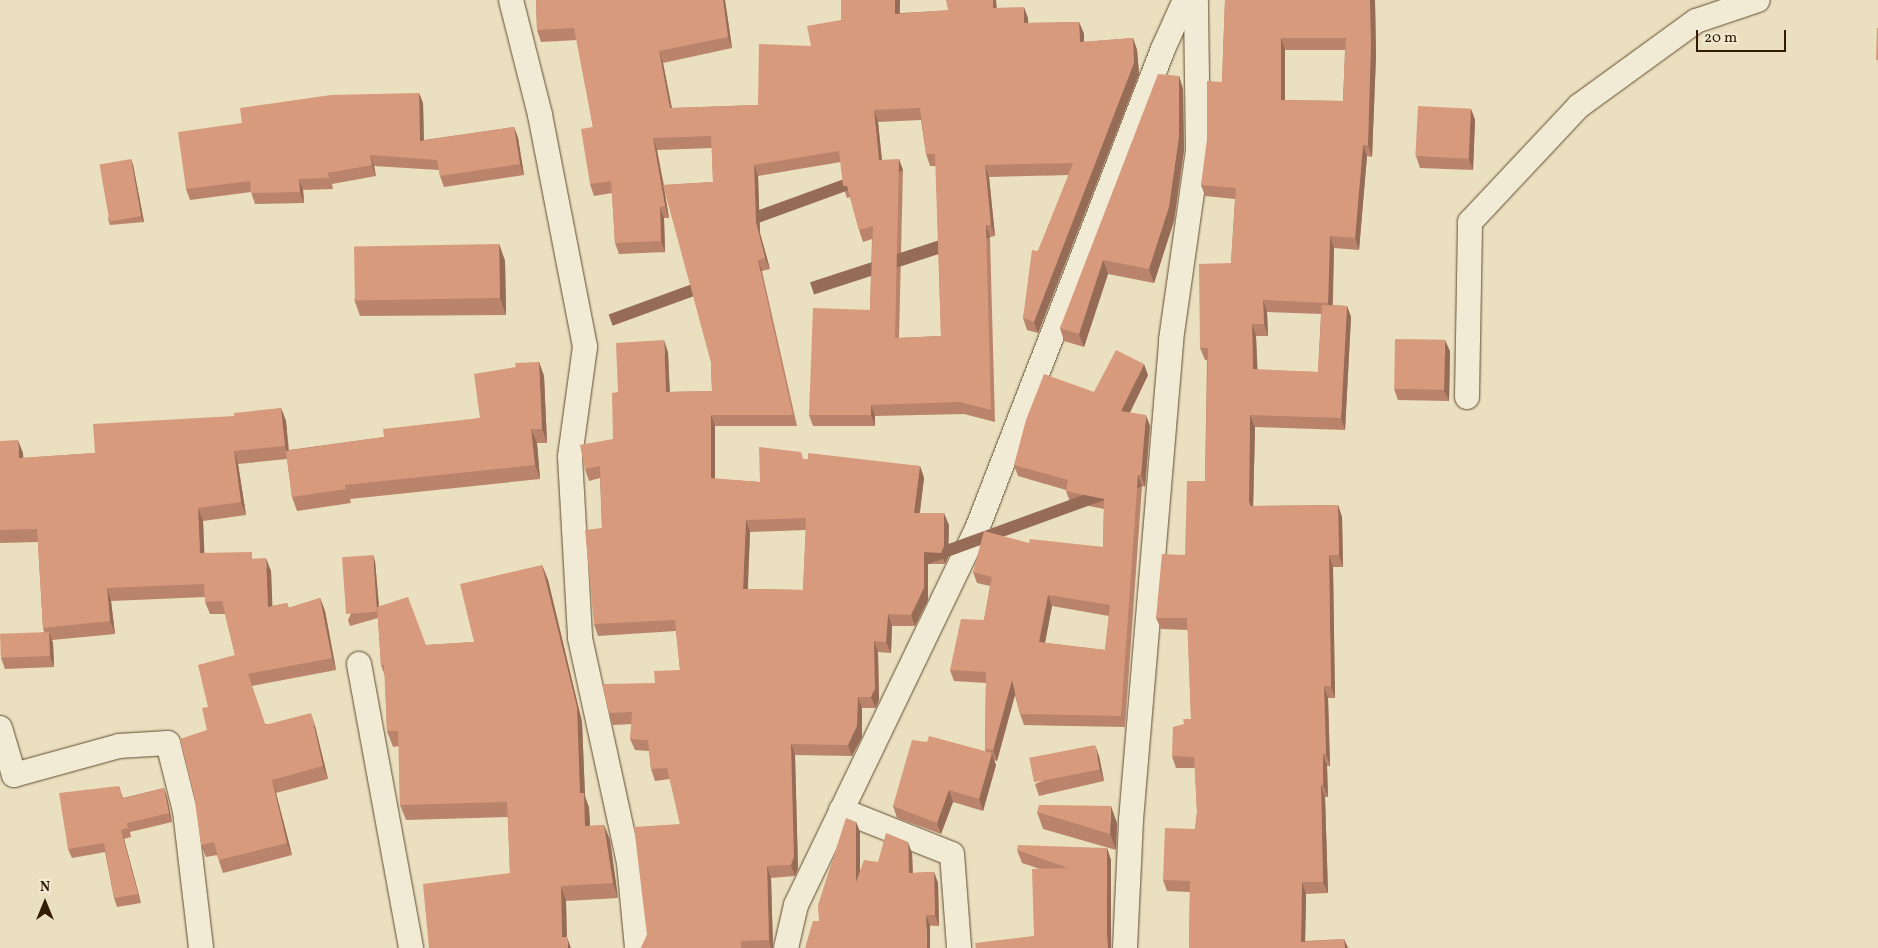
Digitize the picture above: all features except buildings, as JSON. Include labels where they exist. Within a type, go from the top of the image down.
[{"type":"street","points":[[511,0],[540,116],[585,347],[570,456],[580,638],[629,863],[637,948]]},
{"type":"street","points":[[786,948],[796,905],[977,529],[1163,49],[1185,0]]},
{"type":"street","points":[[1125,948],[1131,820],[1171,340],[1198,151],[1196,0]]},
{"type":"street","points":[[1467,397],[1470,222],[1579,106],[1696,21],[1758,0]]},
{"type":"street","points":[[359,664],[411,948]]},
{"type":"street","points":[[0,728],[14,775],[119,746],[168,742],[185,811],[201,948]]},
{"type":"street","points":[[842,810],[952,854],[959,948]]}]
